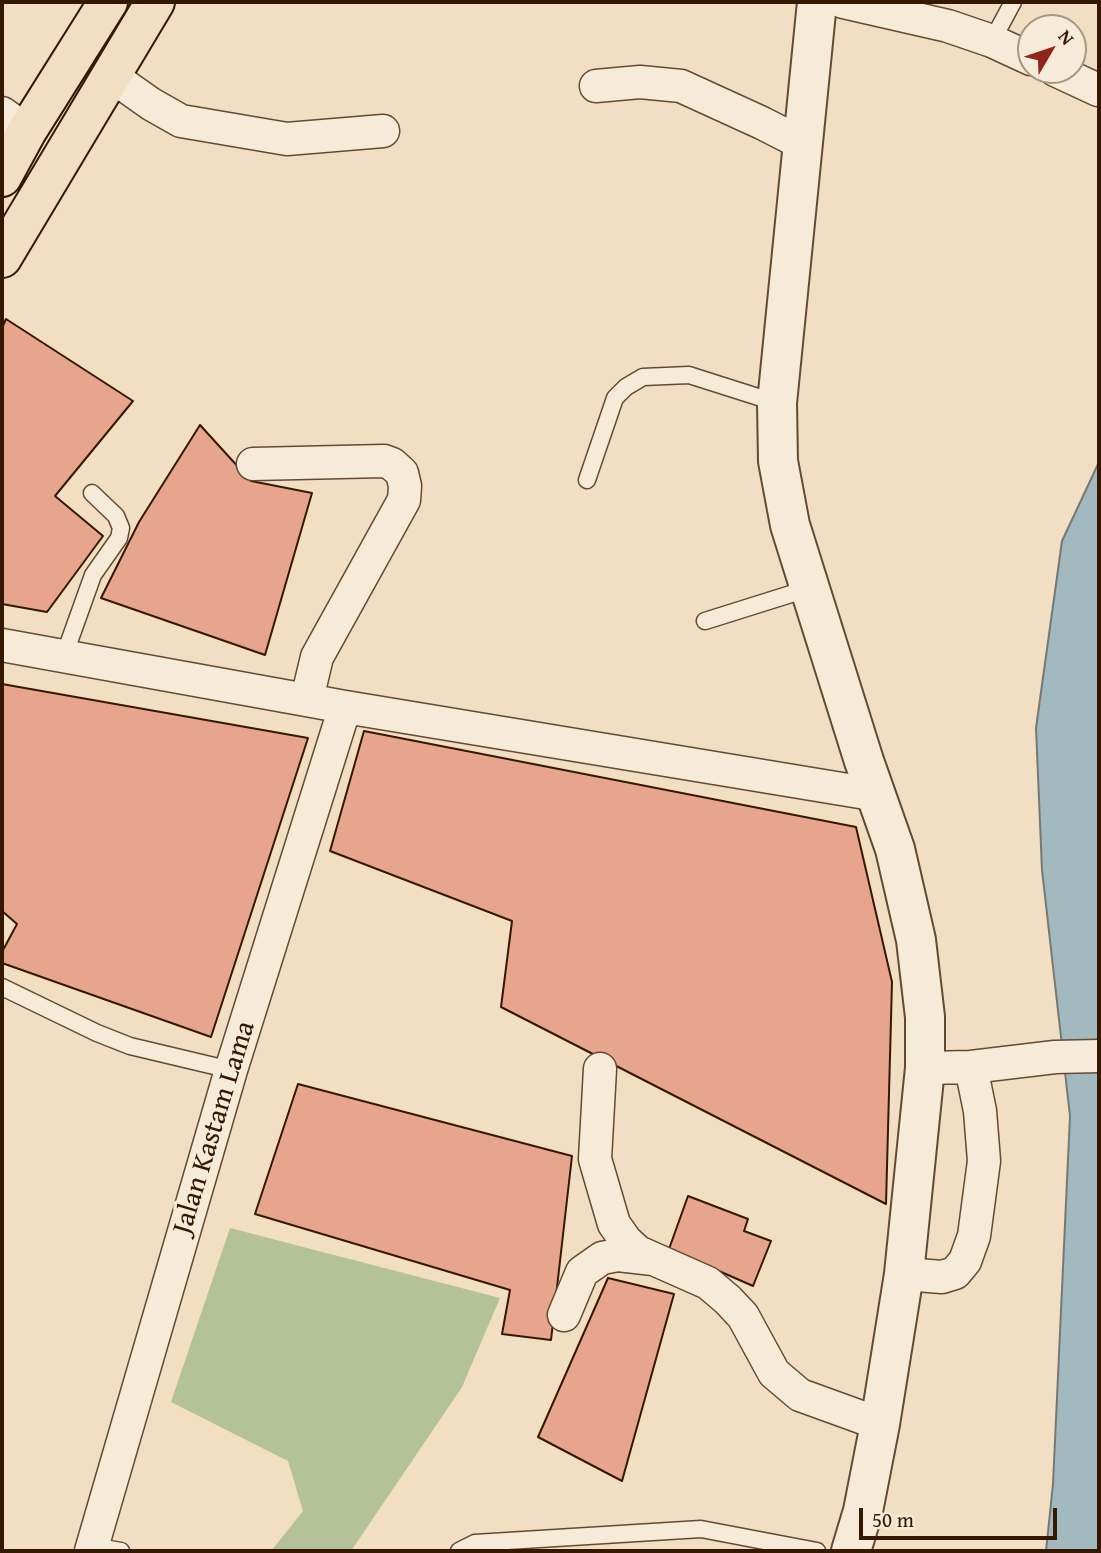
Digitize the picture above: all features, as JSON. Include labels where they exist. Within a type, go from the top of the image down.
[{"type":"highway","points":[[2,177],[15,122],[108,2]]},
{"type":"highway","points":[[2,258],[155,2]]},
{"type":"street","points":[[817,2],[777,403],[778,461],[790,525],[864,761],[895,849],[916,940],[925,1017],[925,1068],[904,1274],[880,1424],[863,1511],[851,1551]]},
{"type":"street","points":[[842,2],[948,26],[1017,53]]},
{"type":"street","points":[[110,75],[180,121],[287,139],[383,131]]},
{"type":"street","points":[[596,86],[640,82],[681,86],[803,145]]},
{"type":"street","points":[[253,464],[384,461],[402,473],[405,486],[404,500],[317,657],[307,699]]},
{"type":"street","points":[[2,645],[345,707],[878,795]]},
{"type":"street","name":"Jalan Kastam Lama","points":[[101,1549],[231,1070],[345,707]]},
{"type":"street","points":[[925,1068],[971,1067],[1055,1057],[1099,1056]]},
{"type":"street","points":[[904,1274],[942,1277],[955,1273],[965,1261],[974,1236],[984,1161],[980,1111],[971,1067]]},
{"type":"street","points":[[600,1069],[595,1158],[614,1224],[626,1241],[638,1252],[708,1283],[728,1300],[743,1316],[775,1373],[800,1395],[880,1424]]},
{"type":"street","points":[[564,1315],[582,1272],[603,1258],[618,1255],[654,1259]]},
{"type":"lane","points":[[992,41],[1013,2]]},
{"type":"lane","points":[[587,480],[615,398],[626,387],[643,377],[690,375],[777,403]]},
{"type":"lane","points":[[64,656],[93,575],[119,538],[121,528],[116,516],[92,493]]},
{"type":"lane","points":[[705,621],[810,588]]},
{"type":"lane","points":[[2,987],[119,1041],[231,1070]]},
{"type":"lane","points":[[459,1551],[475,1543],[577,1544],[701,1529],[817,1551]]},
{"type":"green space","points":[[230,1228],[500,1298],[462,1387],[351,1551],[272,1550],[303,1511],[288,1461],[171,1402]]},
{"type":"water","points":[[1099,462],[1099,1551],[1046,1551],[1053,1484],[1070,1116],[1042,870],[1036,728],[1062,541]]},
{"type":"building","points":[[6,319],[133,401],[55,496],[103,536],[47,612],[2,604],[2,328]]},
{"type":"building","points":[[200,425],[251,481],[312,493],[265,655],[101,598],[139,522]]},
{"type":"building","points":[[2,684],[308,738],[211,1037],[2,963],[2,952],[17,924],[2,911]]},
{"type":"building","points":[[364,731],[856,827],[892,982],[886,1204],[501,1007],[512,921],[330,851]]},
{"type":"building","points":[[298,1084],[572,1156],[551,1340],[502,1334],[510,1290],[255,1214]]},
{"type":"building","points":[[688,1196],[748,1219],[744,1231],[771,1241],[753,1286],[669,1249]]},
{"type":"building","points":[[608,1278],[674,1294],[622,1481],[538,1437]]}]
